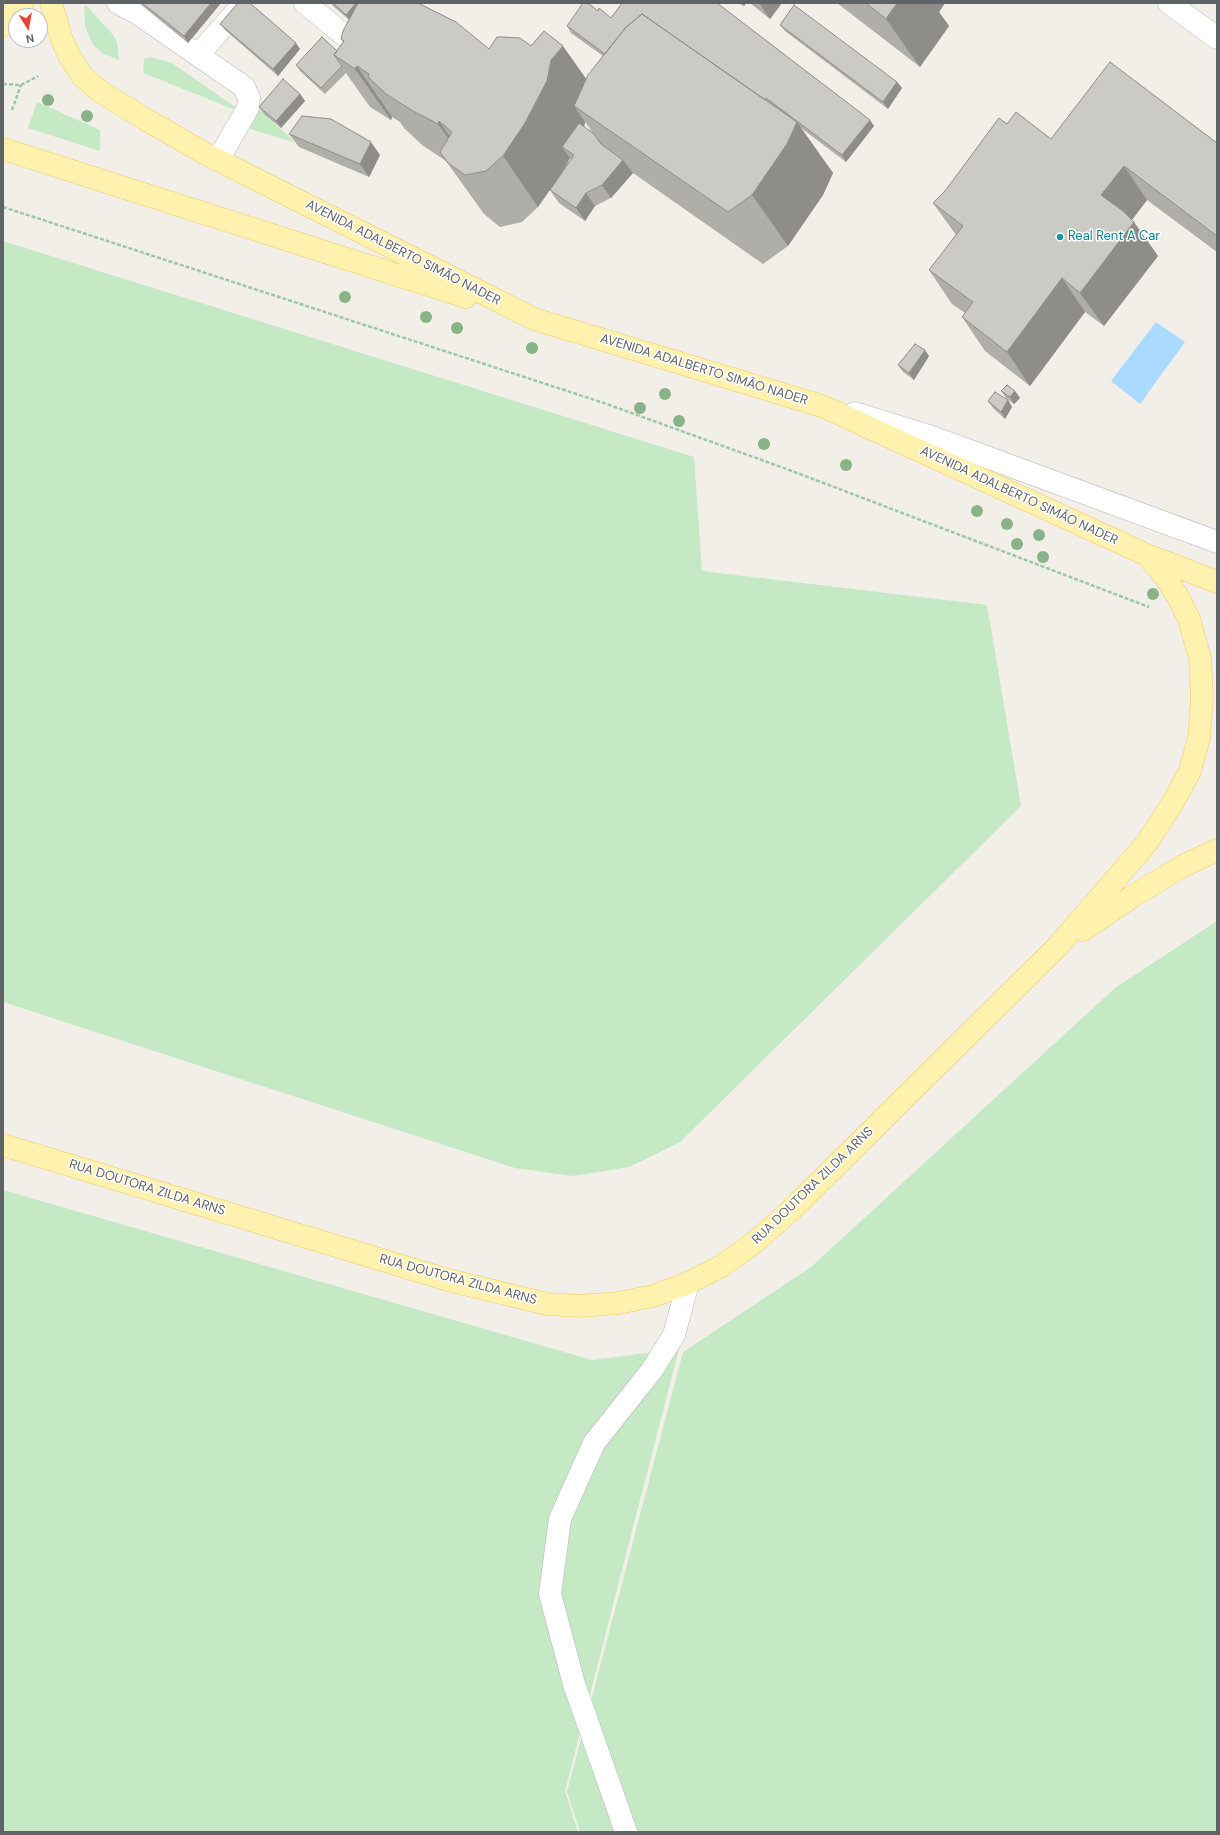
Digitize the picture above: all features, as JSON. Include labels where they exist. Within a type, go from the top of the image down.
[{"type":"main road","points":[[3,25],[23,3]]},
{"type":"main road","name":"AVENIDA ADALBERTO SIMÃO NADER","points":[[51,3],[62,40],[70,57],[83,77],[101,92],[145,119],[218,160],[534,319],[822,406],[1148,555],[1217,582]]},
{"type":"main road","points":[[3,149],[534,319]]},
{"type":"main road","points":[[1057,947],[1146,844],[1171,806],[1190,770],[1199,738],[1202,697],[1200,658],[1189,619],[1166,578],[1148,555]]},
{"type":"main road","points":[[1057,947],[1133,896],[1183,866],[1217,850]]},
{"type":"main road","name":"RUA DOUTORA ZILDA ARNS","points":[[3,1145],[448,1280],[547,1304],[581,1306],[618,1303],[653,1296],[688,1283],[722,1266],[755,1242],[789,1212],[1057,947]]},
{"type":"street","points":[[118,3],[137,13],[244,87],[249,98],[248,108],[218,160]]},
{"type":"street","points":[[198,55],[244,3]]},
{"type":"street","points":[[305,3],[345,36]]},
{"type":"street","points":[[1169,3],[1217,38]]},
{"type":"street","name":"AVENIDA ADALBERTO SIMÃO NADER","points":[[822,406],[851,412],[935,438],[1217,542]]},
{"type":"street","points":[[626,1832],[574,1684],[550,1594],[560,1519],[594,1443],[652,1370],[674,1336],[688,1283]]},
{"type":"path","points":[[3,84],[21,85],[38,76]]},
{"type":"path","points":[[12,110],[21,85]]},
{"type":"path","points":[[3,207],[604,403],[792,471],[1151,608]]},
{"type":"green space","points":[[86,5],[114,36],[117,42],[119,60],[102,53],[93,45],[85,26],[84,8]]},
{"type":"green space","points":[[150,57],[172,63],[238,109],[238,111],[143,73],[144,60],[145,58]]},
{"type":"green space","points":[[37,102],[100,130],[100,151],[28,128]]},
{"type":"green space","points":[[257,107],[296,143],[250,129],[250,124]]},
{"type":"green space","points":[[3,241],[694,457],[702,571],[987,605],[1021,806],[680,1142],[629,1167],[572,1176],[515,1168],[3,1002]]},
{"type":"green space","points":[[1217,921],[1217,1832],[580,1832],[567,1792],[683,1352],[811,1267],[1115,988]]},
{"type":"green space","points":[[3,1190],[592,1360],[679,1349],[565,1791],[578,1832],[3,1832]]},
{"type":"water","points":[[1156,322],[1185,342],[1140,404],[1111,381]]},
{"type":"building","points":[[142,3],[211,3],[184,36]]},
{"type":"building","points":[[238,3],[250,3],[296,43],[273,69],[220,24]]},
{"type":"building","points":[[333,3],[356,3],[346,15]]},
{"type":"building","points":[[358,3],[418,3],[456,22],[489,49],[497,37],[520,38],[531,46],[544,31],[563,46],[551,60],[547,81],[525,123],[503,156],[486,171],[465,175],[448,163],[440,152],[452,132],[439,121],[438,124],[413,111],[386,94],[368,77],[369,74],[357,66],[355,69],[334,55],[344,41],[341,39],[343,31]]},
{"type":"building","points":[[583,3],[588,3],[598,11],[599,8],[611,18],[622,3],[717,3],[870,120],[842,155],[766,98],[765,100],[642,14],[626,27],[605,54],[567,26]]},
{"type":"building","points":[[866,3],[897,3],[886,19]]},
{"type":"building","points":[[794,5],[897,82],[883,102],[780,25]]},
{"type":"building","points":[[642,14],[797,122],[787,144],[752,195],[728,212],[574,106],[588,75],[626,27]]},
{"type":"building","points":[[322,37],[337,51],[334,55],[342,66],[321,88],[296,65]]},
{"type":"building","points":[[1110,62],[1217,143],[1217,236],[1124,166],[1101,195],[1123,211],[1134,222],[1080,293],[1062,278],[1007,352],[962,317],[973,302],[929,270],[963,226],[933,203],[945,191],[999,118],[1007,124],[1016,112],[1051,139]]},
{"type":"building","points":[[283,79],[300,94],[276,121],[259,107]]},
{"type":"building","points":[[302,116],[331,119],[371,142],[360,164],[289,134]]},
{"type":"building","points":[[579,123],[593,133],[601,144],[623,160],[602,185],[586,193],[576,208],[550,190],[574,155],[562,147]]},
{"type":"building","points":[[915,344],[925,350],[909,373],[898,365]]},
{"type":"building","points":[[1007,385],[1015,391],[1010,397],[1001,391]]},
{"type":"building","points":[[995,392],[1008,400],[1001,412],[988,401]]},
{"type":"place","name":"Real Rent A Car","points":[[1060,237]]}]
